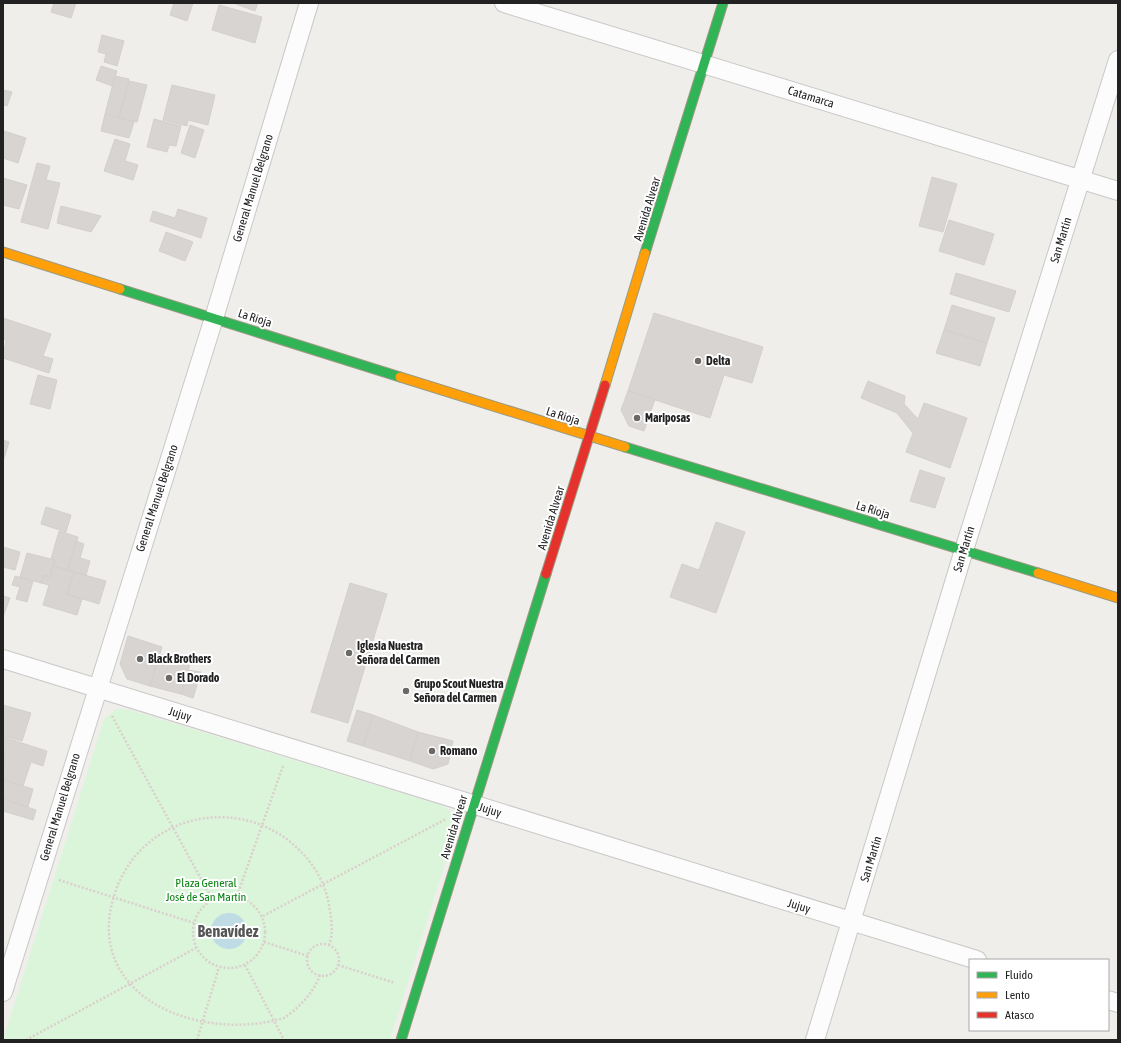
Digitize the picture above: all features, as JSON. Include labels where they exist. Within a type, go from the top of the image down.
[{"type":"street","name":"General Manuel Belgrano","points":[[3,992],[214,318],[309,3]]},
{"type":"street","name":"Catamarca","points":[[504,3],[1118,191]]},
{"type":"street","name":"Avenida Alvear","points":[[401,1040],[723,3]]},
{"type":"street","name":"San Martín","points":[[815,1040],[964,550],[1118,60]]},
{"type":"street","name":"La Rioja","points":[[3,252],[589,436],[1118,598]]},
{"type":"street","name":"Jujuy","points":[[3,659],[974,959]]},
{"type":"path","points":[[97,688],[212,899]]},
{"type":"path","points":[[237,896],[289,748]]},
{"type":"path","points":[[263,916],[474,805]]},
{"type":"path","points":[[129,991],[125,986],[116,965],[110,943],[109,920],[113,897],[120,880],[130,863],[142,849],[173,827],[195,820],[217,817],[240,818],[262,824],[297,846],[310,862],[323,884],[331,920],[329,945]]},
{"type":"path","points":[[40,874],[194,923]]},
{"type":"path","points":[[224,896],[237,896],[248,900],[263,916],[266,933],[264,942],[260,952],[245,965],[236,968],[219,967],[210,963],[196,948],[193,936],[194,923],[204,905],[212,899],[224,896]]},
{"type":"path","points":[[264,942],[308,956]]},
{"type":"path","points":[[319,945],[329,945],[337,951],[339,960],[338,965],[329,975],[320,975],[309,966],[308,956],[311,951],[319,945]]},
{"type":"path","points":[[26,1040],[196,948]]},
{"type":"path","points":[[245,965],[284,1040]]},
{"type":"path","points":[[338,965],[416,990]]},
{"type":"path","points":[[197,1038],[219,967]]},
{"type":"path","points":[[270,1027],[293,1012],[307,997],[320,975]]},
{"type":"path","points":[[192,1035],[197,1038],[205,1038]]},
{"type":"green space","name":"Plaza General José de San Martín","points":[[116,709],[127,709],[441,805],[448,809],[454,817],[456,828],[390,1040],[3,1040],[104,719]]},
{"type":"water","points":[[233,913],[242,918],[246,924],[246,938],[242,944],[233,949],[225,949],[216,944],[212,938],[211,927],[216,918],[222,914]]},
{"type":"building","points":[[54,3],[76,3],[71,18],[51,12]]},
{"type":"building","points":[[174,3],[193,3],[187,21],[170,15]]},
{"type":"building","points":[[233,3],[258,3],[255,11]]},
{"type":"building","points":[[219,5],[262,17],[255,43],[212,30]]},
{"type":"building","points":[[102,35],[124,41],[117,66],[104,62],[106,54],[98,52]]},
{"type":"building","points":[[101,66],[117,71],[112,86],[96,80]]},
{"type":"building","points":[[115,76],[129,79],[119,118],[105,114]]},
{"type":"building","points":[[129,81],[147,85],[137,122],[119,118]]},
{"type":"building","points":[[172,85],[215,95],[208,125],[188,120],[187,126],[163,120]]},
{"type":"building","points":[[3,90],[12,92],[7,106],[3,105]]},
{"type":"building","points":[[105,114],[134,122],[129,138],[101,131]]},
{"type":"building","points":[[154,119],[181,126],[176,146],[169,145],[167,152],[147,147]]},
{"type":"building","points":[[190,125],[204,130],[195,158],[181,153]]},
{"type":"building","points":[[4,131],[26,138],[18,163],[3,158]]},
{"type":"building","points":[[115,139],[130,144],[125,161],[138,165],[133,180],[104,171]]},
{"type":"building","points":[[37,163],[50,166],[46,180],[60,183],[48,229],[21,222]]},
{"type":"building","points":[[932,177],[957,184],[943,232],[919,226]]},
{"type":"building","points":[[3,178],[27,185],[19,209],[3,205]]},
{"type":"building","points":[[61,206],[101,216],[91,232],[57,223]]},
{"type":"building","points":[[178,209],[207,218],[201,238],[150,221],[153,211],[175,218]]},
{"type":"building","points":[[949,220],[994,234],[984,265],[939,251]]},
{"type":"building","points":[[166,232],[193,242],[185,261],[159,251]]},
{"type":"building","points":[[956,273],[1016,291],[1009,312],[950,294]]},
{"type":"building","points":[[952,305],[995,318],[987,343],[944,330]]},
{"type":"building","name":"Delta","points":[[654,313],[763,347],[752,383],[724,375],[710,418],[628,391]]},
{"type":"building","points":[[3,318],[51,334],[43,356],[53,359],[49,373],[3,358],[6,340],[3,339]]},
{"type":"building","points":[[944,330],[987,343],[980,366],[936,353]]},
{"type":"building","points":[[38,375],[57,380],[50,409],[30,404]]},
{"type":"building","points":[[868,381],[905,396],[904,404],[918,419],[924,403],[967,418],[950,468],[906,452],[913,433],[897,413],[861,398]]},
{"type":"building","name":"Mariposas","points":[[628,391],[655,399],[644,431],[629,426],[621,410]]},
{"type":"building","points":[[3,440],[9,442],[3,462]]},
{"type":"building","points":[[920,470],[945,478],[935,508],[910,501]]},
{"type":"building","points":[[46,507],[71,515],[66,532],[41,524]]},
{"type":"building","points":[[716,522],[745,532],[716,613],[670,597],[682,564],[699,570]]},
{"type":"building","points":[[59,531],[78,537],[68,570],[53,566],[55,560],[51,559]]},
{"type":"building","points":[[76,541],[84,544],[80,558],[90,561],[86,575],[68,570]]},
{"type":"building","points":[[3,547],[20,552],[15,570],[3,567]]},
{"type":"building","points":[[27,553],[55,560],[50,577],[44,575],[41,583],[20,577]]},
{"type":"building","points":[[53,566],[74,572],[67,594],[82,599],[77,615],[43,605],[49,585],[41,583],[44,575],[50,577]]},
{"type":"building","points":[[74,572],[106,581],[99,604],[67,594]]},
{"type":"building","points":[[15,576],[33,581],[27,602],[16,599],[20,587],[12,585]]},
{"type":"building","name":"Iglesia Nuestra Señora del Carmen","points":[[350,583],[387,594],[348,723],[311,712]]},
{"type":"building","points":[[3,596],[10,598],[3,617]]},
{"type":"building","name":"Black Brothers","points":[[128,636],[162,647],[150,686],[127,679],[120,664]]},
{"type":"building","name":"El Dorado","points":[[160,654],[190,664],[181,694],[150,686]]},
{"type":"building","points":[[188,670],[201,672],[193,698],[181,694]]},
{"type":"building","points":[[3,705],[31,713],[22,741],[3,736]]},
{"type":"building","points":[[357,710],[373,715],[363,746],[347,741]]},
{"type":"building","points":[[373,715],[418,732],[410,761],[363,746]]},
{"type":"building","name":"Romano","points":[[418,732],[453,741],[448,764],[433,769],[410,761]]},
{"type":"building","points":[[3,737],[47,751],[43,766],[31,762],[23,786],[3,780],[5,746],[3,746]]},
{"type":"building","points":[[3,780],[33,789],[28,807],[3,799]]},
{"type":"building","points":[[3,799],[36,810],[33,820],[3,811]]},
{"type":"traffic: fast","points":[[645,253],[723,3]]},
{"type":"traffic: fast","points":[[120,289],[400,377]]},
{"type":"traffic: fast","points":[[625,447],[1038,573]]},
{"type":"traffic: fast","points":[[401,1040],[546,574]]},
{"type":"traffic: slow","points":[[3,252],[120,289]]},
{"type":"traffic: slow","points":[[605,385],[645,253]]},
{"type":"traffic: slow","points":[[400,377],[625,447]]},
{"type":"traffic: slow","points":[[1038,573],[1118,598]]},
{"type":"traffic: jam","points":[[546,574],[605,385]]},
{"type":"place","name":"Delta","points":[[698,361]]},
{"type":"place","name":"Mariposas","points":[[637,418]]},
{"type":"place","name":"Iglesia Nuestra Señora del Carmen","points":[[349,653]]},
{"type":"place","name":"Black Brothers","points":[[140,659]]},
{"type":"place","name":"El Dorado","points":[[169,678]]},
{"type":"place","name":"Grupo Scout Nuestra Señora del Carmen","points":[[406,691]]},
{"type":"place","name":"Romano","points":[[432,751]]},
{"type":"district","name":"Benavídez","points":[[228,931]]}]
